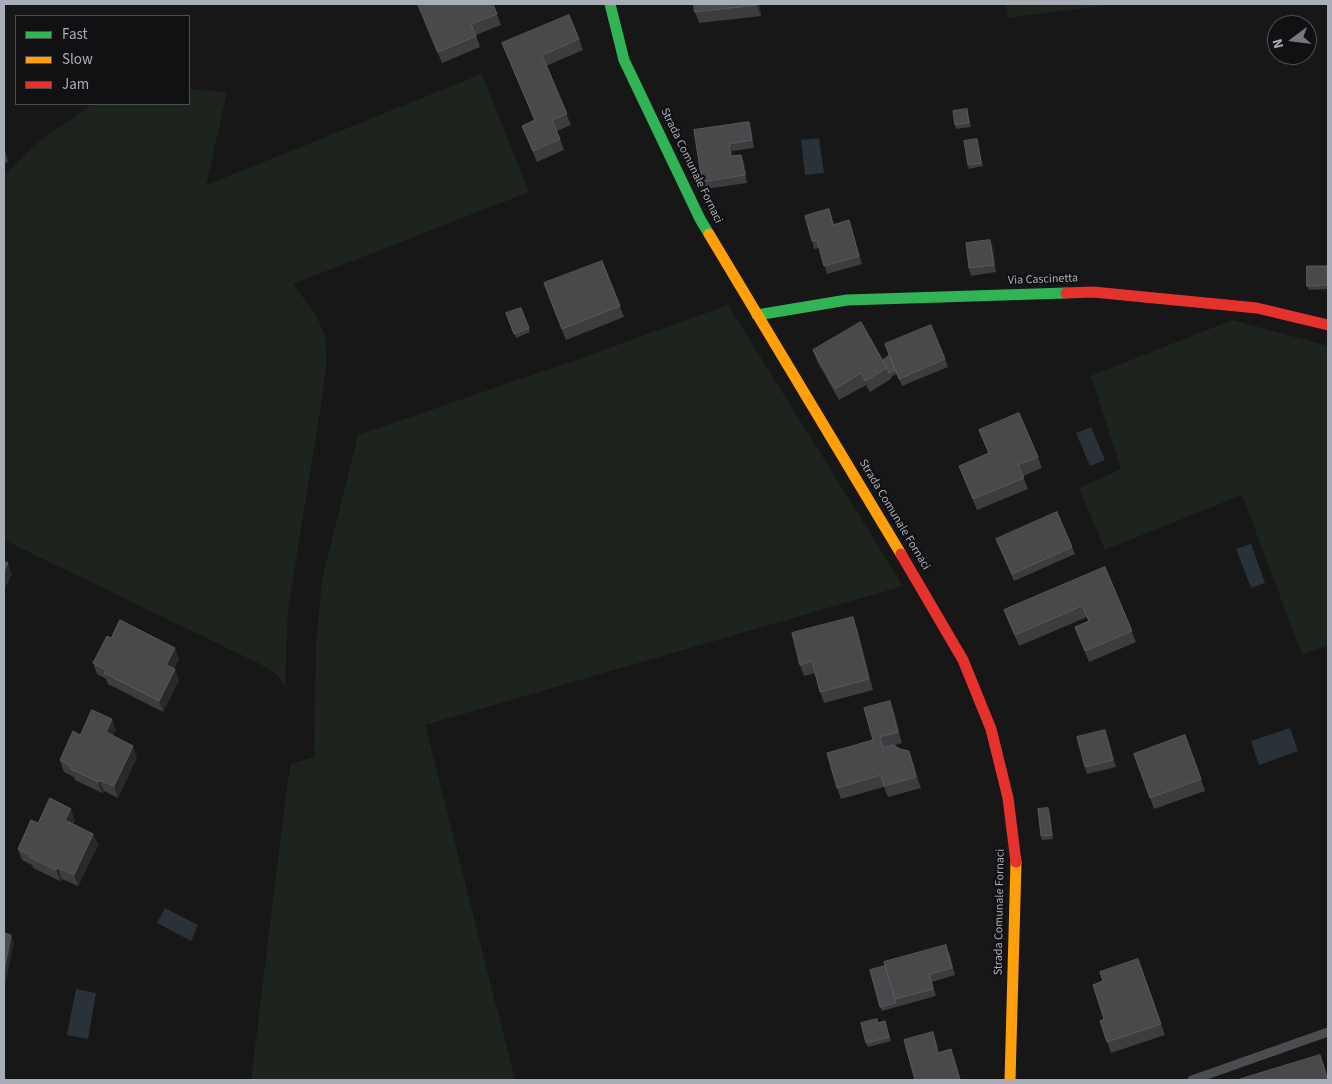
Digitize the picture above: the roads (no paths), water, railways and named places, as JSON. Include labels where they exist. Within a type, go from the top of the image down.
[{"type":"street","name":"Strada Comunale Fornaci","points":[[610,4],[624,60],[700,219],[916,578],[963,660],[991,730],[1008,798],[1016,855],[1010,1080]]},
{"type":"street","name":"Via Cascinetta","points":[[757,315],[848,300],[1093,292],[1257,308],[1328,325]]},
{"type":"lane","points":[[1192,1080],[1328,1032]]}]
